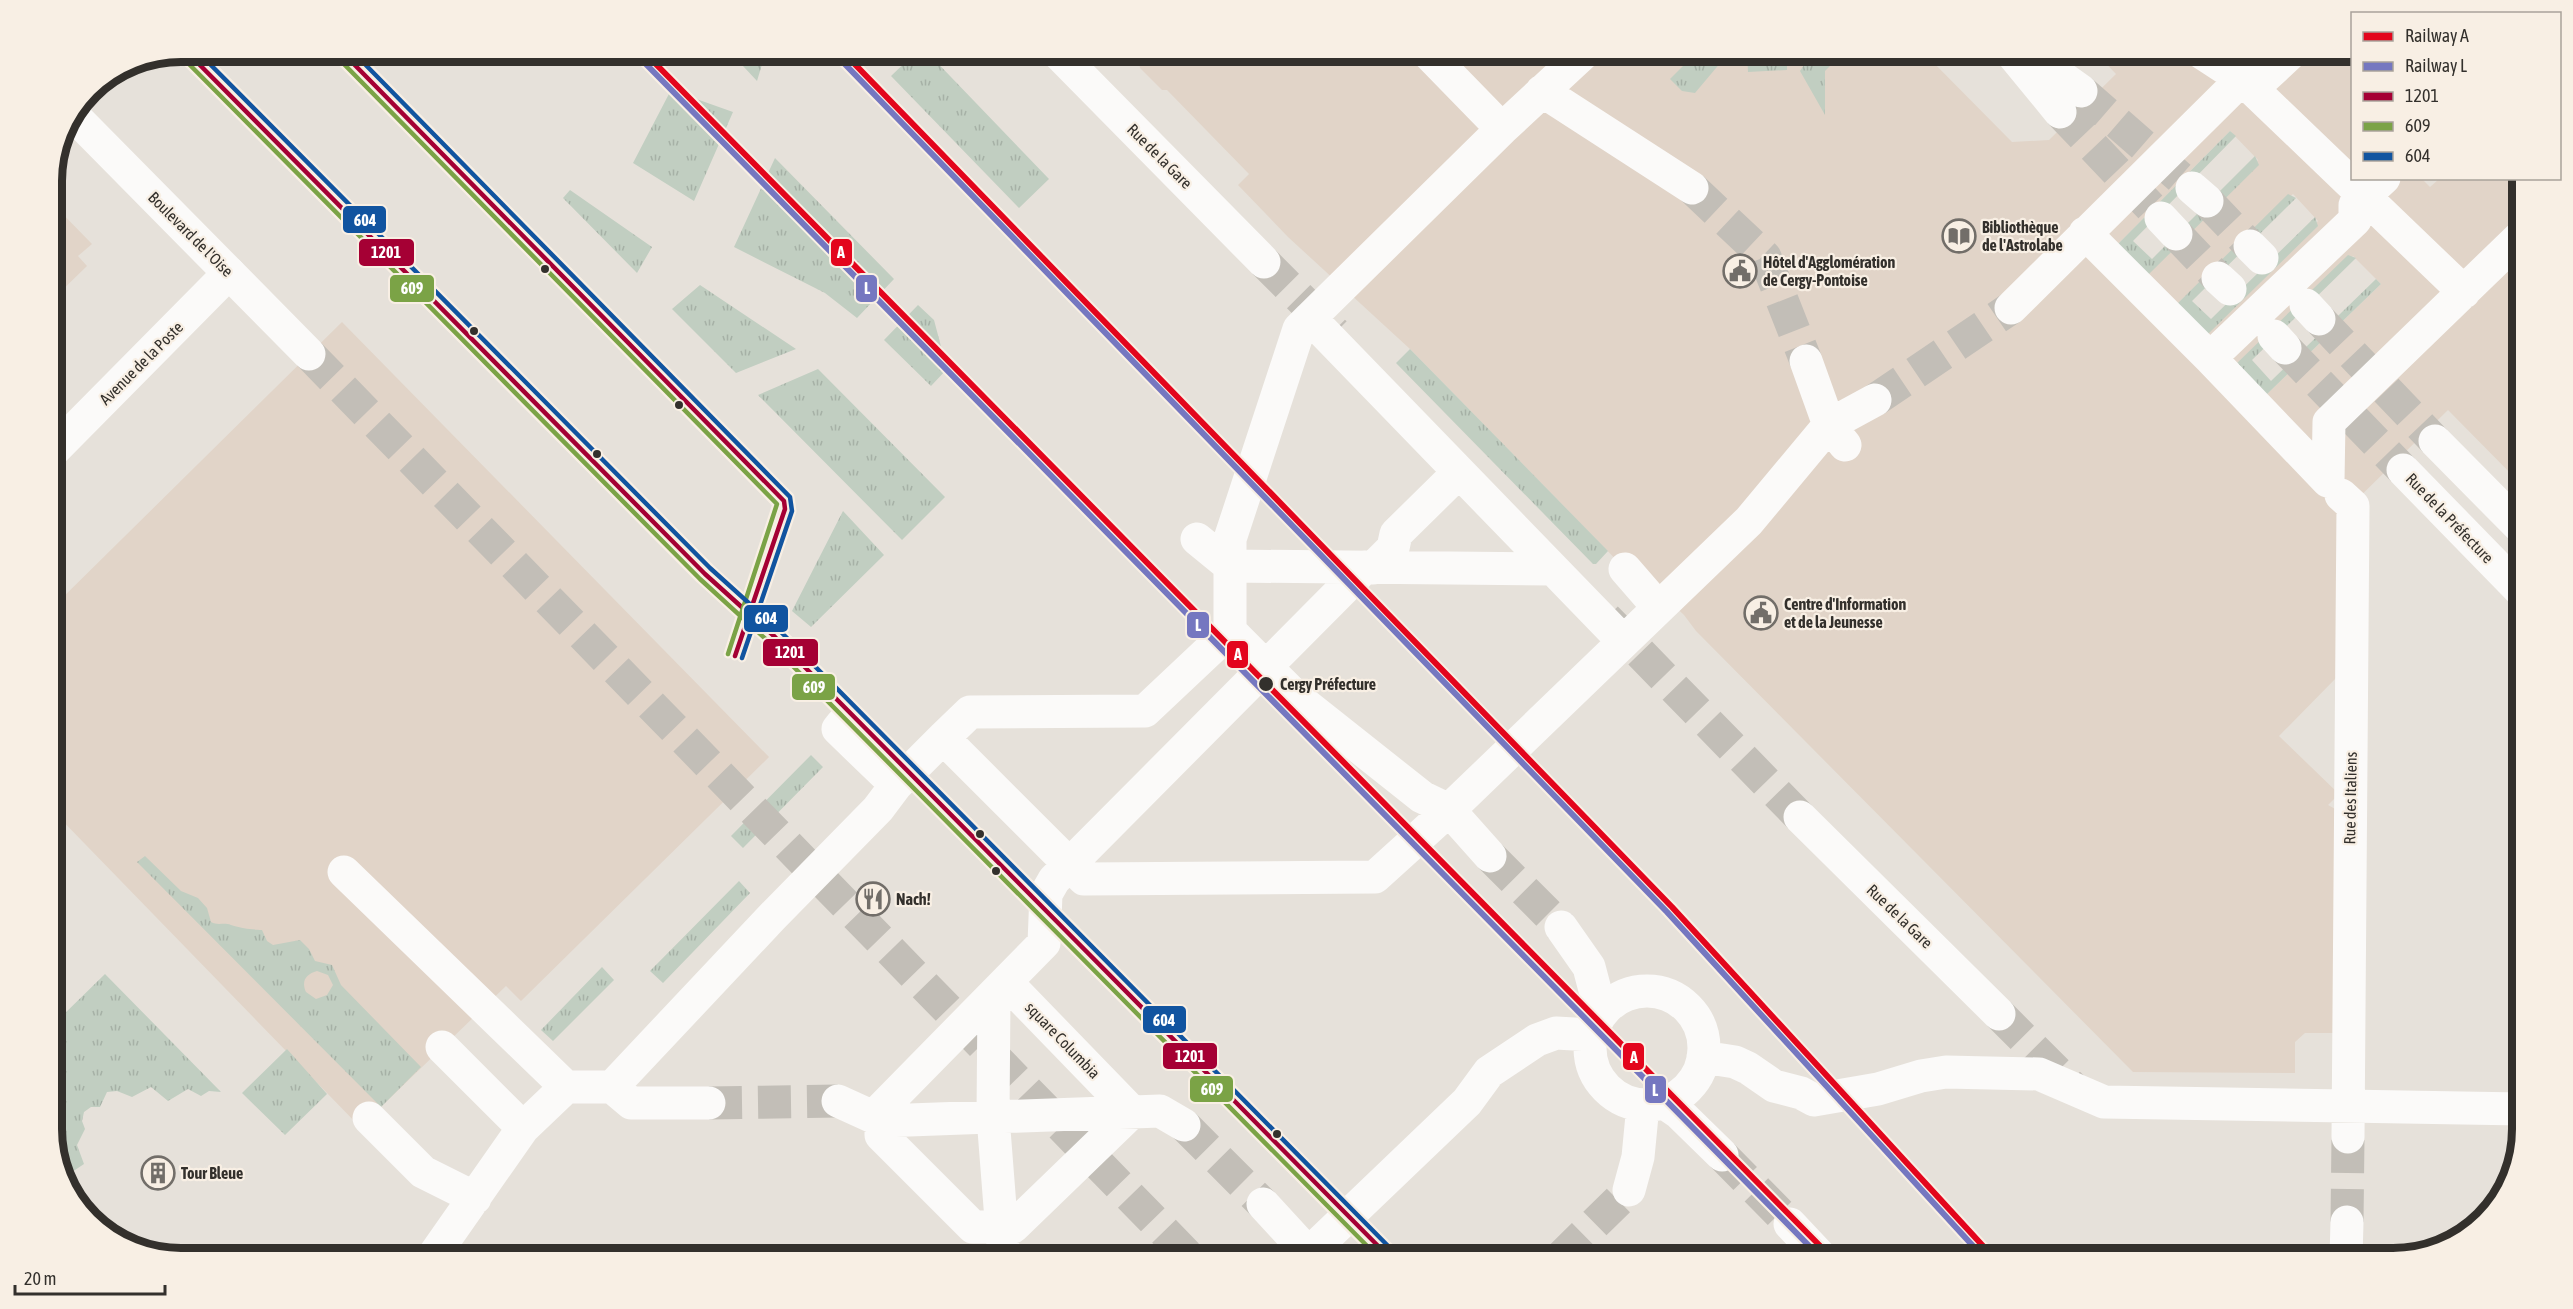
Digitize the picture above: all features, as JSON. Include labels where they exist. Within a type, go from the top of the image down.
[{"type":"street","name":"Rue de la Gare","points":[[1067,62],[1264,262]]},
{"type":"street","points":[[1437,62],[1502,129]]},
{"type":"street","points":[[1490,856],[1449,810],[1422,797],[1298,698],[1230,631],[1230,539],[1299,329],[1502,129],[1574,62]]},
{"type":"street","points":[[2023,62],[2070,101],[2035,62]]},
{"type":"street","points":[[2215,62],[2247,84],[2351,169]]},
{"type":"street","points":[[2011,308],[2085,233],[2247,84],[2278,62]]},
{"type":"street","points":[[1542,91],[1692,188]]},
{"type":"street","name":"Boulevard de l'Oise","points":[[78,120],[309,354]]},
{"type":"street","points":[[2210,358],[2355,220],[2355,205],[2374,188],[2464,292]]},
{"type":"street","points":[[2085,233],[2210,358],[2328,481],[2329,422],[2511,246]]},
{"type":"street","name":"Avenue de la Poste","points":[[62,442],[229,273]]},
{"type":"street","points":[[1311,318],[1623,641]]},
{"type":"street","points":[[1806,361],[1837,435]]},
{"type":"street","points":[[943,738],[1084,879],[1375,877],[1449,810],[1875,400]]},
{"type":"street","points":[[2435,441],[2511,518]]},
{"type":"street","name":"Rue de la Préfecture","points":[[2403,470],[2511,581]]},
{"type":"street","points":[[1004,1242],[973,1227],[881,1135],[881,1109],[1044,943],[1046,894],[1054,880],[1266,667],[1369,568],[1393,548],[1396,534],[1459,472]]},
{"type":"street","name":"Rue des Italiens","points":[[2341,495],[2353,506],[2348,1121]]},
{"type":"street","points":[[1197,539],[1230,566],[1552,569]]},
{"type":"street","points":[[1625,569],[1658,607]]},
{"type":"street","points":[[612,1087],[772,917],[878,809],[896,785],[970,712],[1145,711],[1230,631]]},
{"type":"street","points":[[847,732],[896,785]]},
{"type":"street","name":"Rue de la Gare","points":[[1800,818],[2000,1014]]},
{"type":"street","points":[[344,872],[566,1087]]},
{"type":"street","points":[[1561,927],[1589,967],[1600,1009],[1590,1054],[1599,1079],[1618,1097],[1653,1103],[1679,1113],[1722,1155]]},
{"type":"street","points":[[1000,989],[993,1117],[1004,1242]]},
{"type":"street","name":"square Columbia","points":[[1000,989],[1132,1112]]},
{"type":"street","points":[[1315,1247],[1467,1102],[1489,1072],[1537,1040],[1598,1023],[1619,999],[1631,993],[1644,991],[1670,996],[1690,1011],[1702,1035],[1703,1057],[1698,1074],[1690,1085],[1653,1103],[1629,1190]]},
{"type":"street","points":[[442,1047],[523,1128]]},
{"type":"street","points":[[1703,1057],[1735,1062],[1774,1086],[1801,1093],[1814,1100],[1878,1089],[1921,1076],[1946,1072],[2039,1074],[2104,1102],[2348,1121],[2512,1110]]},
{"type":"street","points":[[440,1247],[523,1128],[566,1087],[612,1087],[631,1103],[709,1103]]},
{"type":"street","points":[[838,1101],[882,1121],[1160,1111],[1184,1125]]},
{"type":"street","points":[[1004,1242],[1012,1227],[1132,1112]]},
{"type":"street","points":[[369,1118],[423,1172],[475,1198]]},
{"type":"street","points":[[1263,1204],[1299,1247]]},
{"type":"street","points":[[2346,1247],[2347,1222]]},
{"type":"street","points":[[1790,1224],[1812,1247]]},
{"type":"shaded area","points":[[1138,62],[1933,62],[2012,142],[2049,140],[2116,74],[2105,62],[2351,62],[2351,180],[2423,180],[2430,187],[2438,180],[2511,180],[2511,474],[2448,410],[2339,517],[2338,676],[2279,736],[2339,794],[2328,805],[2337,810],[2336,1033],[2305,1033],[2295,1042],[2295,1073],[2133,1072],[1696,631],[1684,615],[1667,599],[1634,578],[1410,349],[1288,237],[1238,185],[1249,174],[1167,90],[1162,90],[1140,68]],"holes":[[[2230,131],[2258,160],[2146,276],[2117,245]],[[2293,194],[2318,221],[2205,335],[2176,305]],[[2353,256],[2381,284],[2265,396],[2235,365]]]},
{"type":"shaded area","points":[[62,213],[92,244],[78,256],[87,266],[62,290]]},
{"type":"shaded area","points":[[342,322],[769,757],[521,1001],[506,986],[360,1127],[62,820],[62,598]]},
{"type":"green space","points":[[739,62],[763,62],[757,81]]},
{"type":"green space","points":[[906,62],[937,62],[1049,179],[1019,208],[891,76]]},
{"type":"green space","points":[[1687,62],[1721,62],[1695,93],[1682,91],[1670,79]]},
{"type":"green space","points":[[1748,62],[1787,62],[1787,70],[1748,72]]},
{"type":"green space","points":[[1806,62],[1834,62],[1825,71],[1825,115],[1800,71]]},
{"type":"green space","points":[[671,90],[733,112],[694,201],[633,163]]},
{"type":"green space","points":[[2230,131],[2236,136],[2133,241],[2152,259],[2255,156],[2259,165],[2147,276],[2117,245]]},
{"type":"green space","points":[[775,158],[894,279],[857,318],[825,293],[734,247]]},
{"type":"green space","points":[[570,190],[652,247],[637,273],[563,198]]},
{"type":"green space","points":[[2288,194],[2296,198],[2192,301],[2211,319],[2315,217],[2318,226],[2206,336],[2176,305]]},
{"type":"green space","points":[[2348,255],[2356,258],[2252,360],[2271,381],[2376,279],[2381,284],[2265,396],[2235,365]]},
{"type":"green space","points":[[700,285],[796,349],[736,373],[672,309]]},
{"type":"green space","points":[[918,305],[934,320],[947,369],[931,386],[884,340]]},
{"type":"green space","points":[[1410,349],[1608,551],[1596,564],[1593,564],[1396,363]]},
{"type":"green space","points":[[818,369],[945,497],[902,540],[758,395]]},
{"type":"green space","points":[[843,511],[884,555],[811,627],[792,611]]},
{"type":"green space","points":[[811,755],[823,767],[743,848],[731,836]]},
{"type":"green space","points":[[145,856],[181,891],[198,898],[207,908],[211,922],[262,930],[267,941],[273,945],[300,940],[309,949],[315,961],[332,965],[341,985],[421,1067],[381,1107],[137,862]],"holes":[[[317,971],[328,975],[333,985],[327,995],[316,999],[306,992],[304,981],[310,974]]]},
{"type":"green space","points":[[739,881],[750,893],[663,983],[650,971]]},
{"type":"green space","points":[[602,967],[614,980],[553,1041],[541,1030]]},
{"type":"green space","points":[[105,974],[221,1092],[209,1091],[201,1096],[188,1089],[168,1101],[151,1087],[132,1097],[117,1091],[107,1092],[100,1107],[91,1107],[84,1112],[82,1121],[85,1129],[77,1145],[84,1164],[71,1175],[62,1137],[62,1101],[64,1099],[62,1097],[62,1016]]},
{"type":"green space","points":[[287,1049],[327,1094],[285,1135],[242,1093]]},
{"type":"tunnel","points":[[2081,91],[2192,188]]},
{"type":"tunnel","points":[[2060,112],[2161,218]]},
{"type":"tunnel","points":[[1692,188],[1765,257],[1806,361]]},
{"type":"tunnel","points":[[2207,201],[2250,246]]},
{"type":"tunnel","points":[[2176,234],[2218,278]]},
{"type":"tunnel","points":[[1264,262],[1335,333]]},
{"type":"tunnel","points":[[1875,400],[2011,308]]},
{"type":"tunnel","points":[[2319,319],[2435,441]]},
{"type":"tunnel","points":[[2285,348],[2403,470]]},
{"type":"tunnel","points":[[309,354],[1179,1247]]},
{"type":"tunnel","points":[[1606,618],[1800,817]]},
{"type":"tunnel","points":[[1490,856],[1561,927]]},
{"type":"tunnel","points":[[1999,1014],[2074,1089]]},
{"type":"tunnel","points":[[709,1103],[838,1101]]},
{"type":"tunnel","points":[[1184,1125],[1263,1204]]},
{"type":"tunnel","points":[[2347,1222],[2348,1137]]},
{"type":"tunnel","points":[[1722,1155],[1790,1224]]},
{"type":"tunnel","points":[[1571,1247],[1629,1190]]},
{"type":"rail line","name":"L","points":[[644,62],[1810,1247]]},
{"type":"rail line","name":"A","points":[[654,62],[1821,1247]]},
{"type":"rail line","name":"L","points":[[843,62],[1667,912],[1974,1247]]},
{"type":"rail line","name":"A","points":[[853,62],[1672,907],[1984,1247]]},
{"type":"transit line","name":"609","points":[[187,62],[700,579],[770,643],[1368,1247]]},
{"type":"transit line","name":"1201","points":[[197,62],[705,574],[775,637],[1379,1247]]},
{"type":"transit line","name":"604","points":[[208,62],[710,568],[781,632],[1389,1247]]},
{"type":"transit line","name":"609","points":[[342,62],[777,504],[728,654]]},
{"type":"transit line","name":"1201","points":[[352,62],[784,501],[785,509],[735,656]]},
{"type":"transit line","name":"604","points":[[363,62],[790,497],[792,511],[742,658]]},
{"type":"place","name":"Bibliothèque de l'Astrolabe","points":[[1959,236]]},
{"type":"place","name":"Hôtel d'Agglomération de Cergy-Pontoise","points":[[1740,271]]},
{"type":"place","name":"Centre d'Information et de la Jeunesse","points":[[1761,613]]},
{"type":"place","name":"Cergy Préfecture","points":[[1266,684]]},
{"type":"place","name":"Nach!","points":[[873,899]]},
{"type":"place","name":"Tour Bleue","points":[[158,1173]]}]
